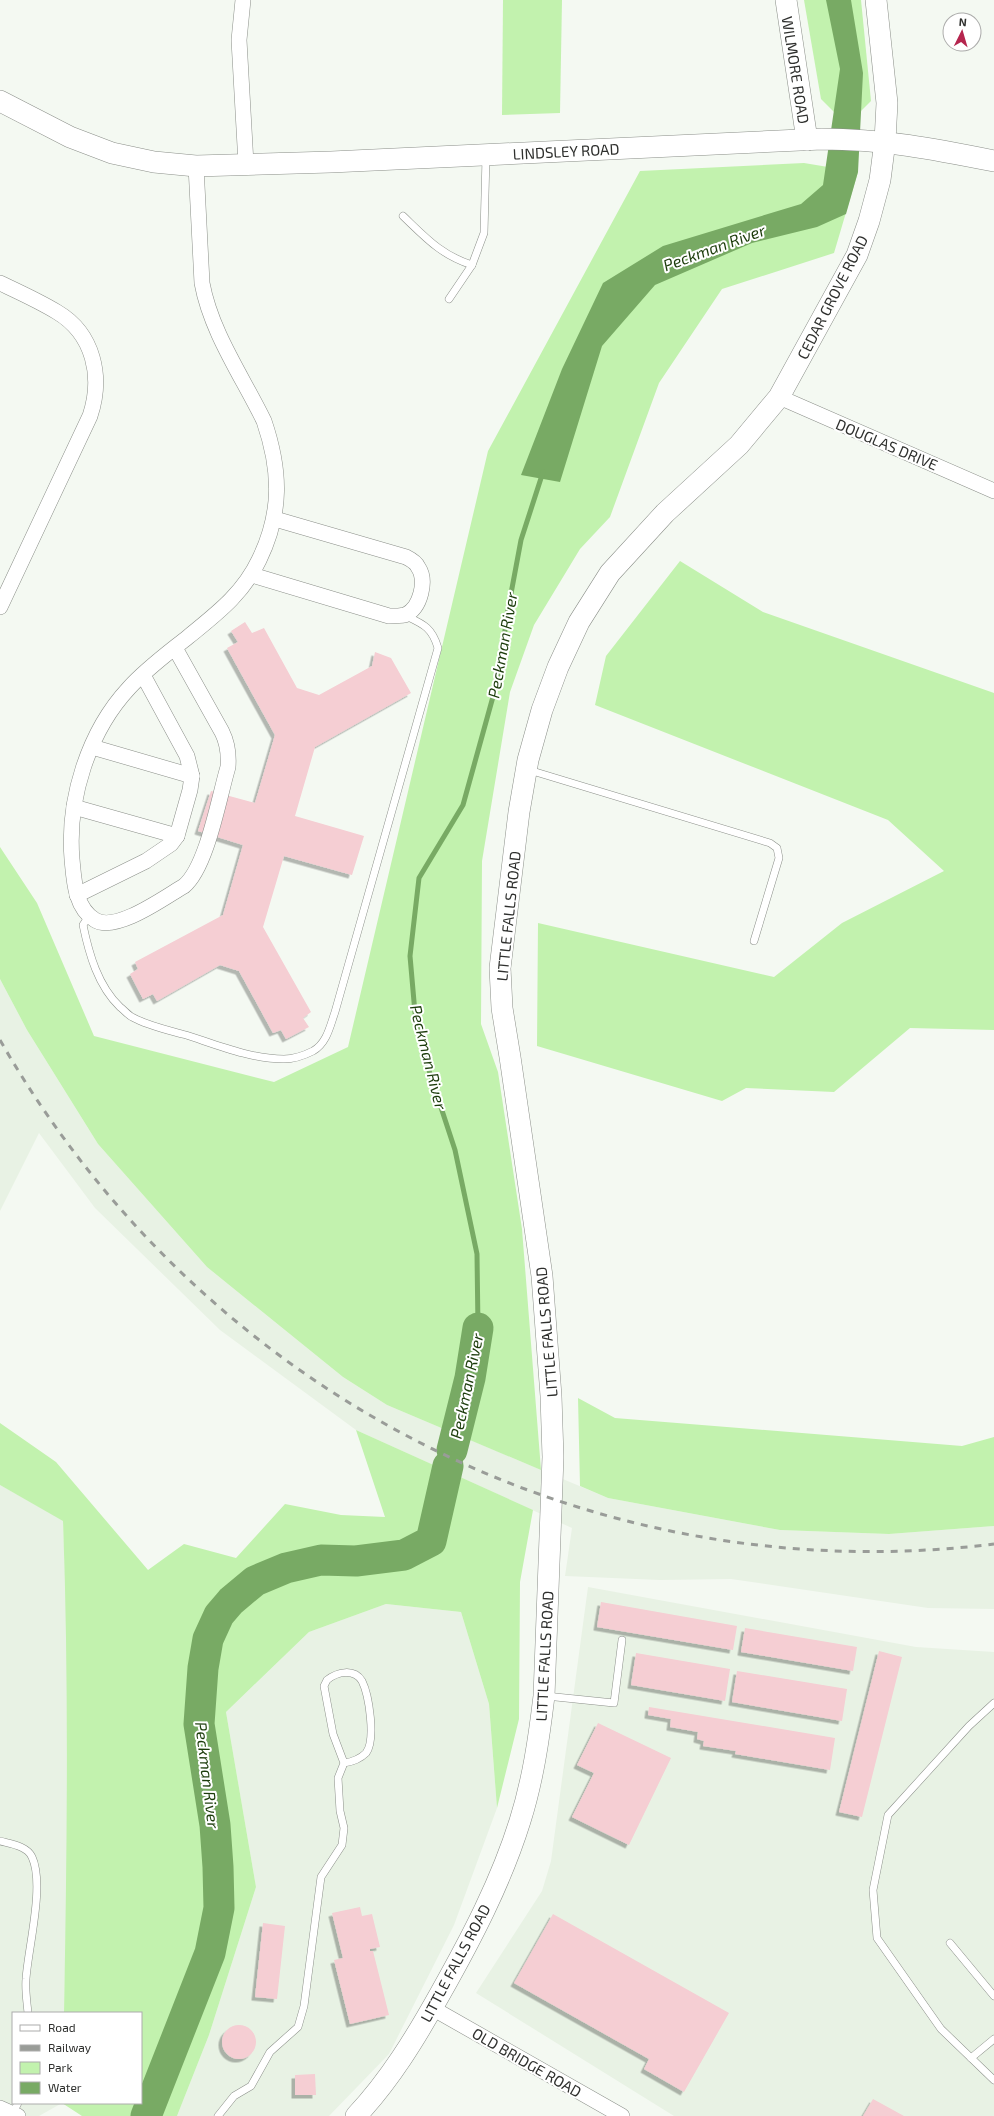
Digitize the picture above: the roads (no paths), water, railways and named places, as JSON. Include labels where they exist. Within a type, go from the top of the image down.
[{"type":"street","points":[[243,0],[239,40],[246,164]]},
{"type":"street","name":"WILMORE ROAD","points":[[786,0],[815,139]]},
{"type":"street","name":"CEDAR GROVE ROAD","points":[[643,538],[665,513],[739,445],[779,397],[857,255],[873,208],[880,180],[879,140],[887,103],[876,0]]},
{"type":"street","name":"LINDSLEY ROAD","points":[[0,101],[70,137],[112,153],[154,162],[196,166],[815,139],[879,140],[994,161]]},
{"type":"street","points":[[175,648],[227,742],[229,754],[228,767],[198,870],[192,880],[123,921],[98,922],[88,916],[82,908],[77,895],[71,849],[74,808],[81,776],[92,747],[111,712],[127,690],[175,648],[228,605],[252,575],[266,546],[275,519],[276,489],[273,450],[264,421],[216,327],[204,297],[196,166]]},
{"type":"street","points":[[0,283],[58,312],[76,328],[90,348],[94,361],[97,389],[90,416],[0,607]]},
{"type":"street","name":"DOUGLAS DRIVE","points":[[779,397],[994,491]]},
{"type":"street","points":[[252,575],[374,613],[389,616],[404,615],[414,608],[418,600],[422,583],[421,573],[413,561],[392,551],[275,519]]},
{"type":"street","name":"LITTLE FALLS ROAD","points":[[356,2116],[375,2096],[401,2060],[432,2008],[482,1914],[514,1840],[529,1789],[536,1758],[544,1696],[553,1471],[552,1396],[542,1276],[502,1008],[500,968],[519,812],[527,770],[545,703],[558,667],[579,622],[610,573],[643,538]]},
{"type":"street","points":[[77,895],[152,858],[171,844],[177,836],[190,790],[192,776],[187,756],[143,675]]},
{"type":"street","points":[[92,747],[192,776]]},
{"type":"street","points":[[74,808],[177,836]]},
{"type":"street","name":"OLD BRIDGE ROAD","points":[[432,2008],[622,2116]]},
{"type":"lane","points":[[449,299],[472,265],[484,234],[486,154]]},
{"type":"lane","points":[[403,216],[432,243],[453,259],[472,265]]},
{"type":"lane","points":[[88,916],[83,925],[96,970],[108,992],[131,1016],[148,1024],[244,1053],[264,1057],[284,1059],[294,1057],[313,1050],[320,1045],[326,1038],[335,1012],[438,648],[435,638],[428,628],[404,615]]},
{"type":"lane","points":[[527,770],[770,842],[777,848],[779,858],[754,941]]},
{"type":"lane","points":[[544,1696],[614,1703],[622,1640]]},
{"type":"lane","points":[[218,2116],[234,2096],[251,2086],[270,2052],[298,2026],[304,2006],[321,1877],[342,1845],[344,1828],[340,1811],[338,1778],[344,1763],[333,1734],[324,1686],[327,1680],[342,1672],[352,1674],[361,1680],[371,1729],[371,1743],[365,1753],[354,1761],[344,1763]]},
{"type":"lane","points":[[994,1703],[969,1726],[888,1815],[873,1890],[877,1938],[941,2029],[994,2080]]},
{"type":"lane","points":[[0,1841],[23,1848],[32,1858],[36,1873],[36,1903],[26,1980],[28,2012]]},
{"type":"lane","points":[[950,1943],[994,1996]]},
{"type":"lane","points":[[971,2058],[994,2039]]},
{"type":"water","points":[[826,0],[851,0],[863,73],[858,172],[846,214],[817,227],[752,243],[655,285],[602,346],[560,482],[521,475],[562,369],[603,283],[663,246],[801,204],[823,185],[840,69]]},
{"type":"waterway","name":"Peckman River","points":[[478,1328],[477,1254],[455,1150],[430,1074],[415,1013],[410,956],[419,878],[463,805],[499,675],[507,615],[521,540],[543,472]]},
{"type":"waterway","name":"Peckman River","points":[[452,1450],[470,1378],[478,1328]]},
{"type":"waterway","name":"Peckman River","points":[[146,2116],[210,1953],[219,1908],[215,1825],[199,1724],[203,1668],[208,1639],[219,1615],[231,1601],[255,1581],[286,1568],[321,1560],[356,1561],[404,1555],[431,1541],[448,1466]]},
{"type":"railway","points":[[0,1040],[84,1165],[184,1275],[296,1368],[421,1443],[555,1500],[696,1536],[843,1551],[994,1544]]}]
